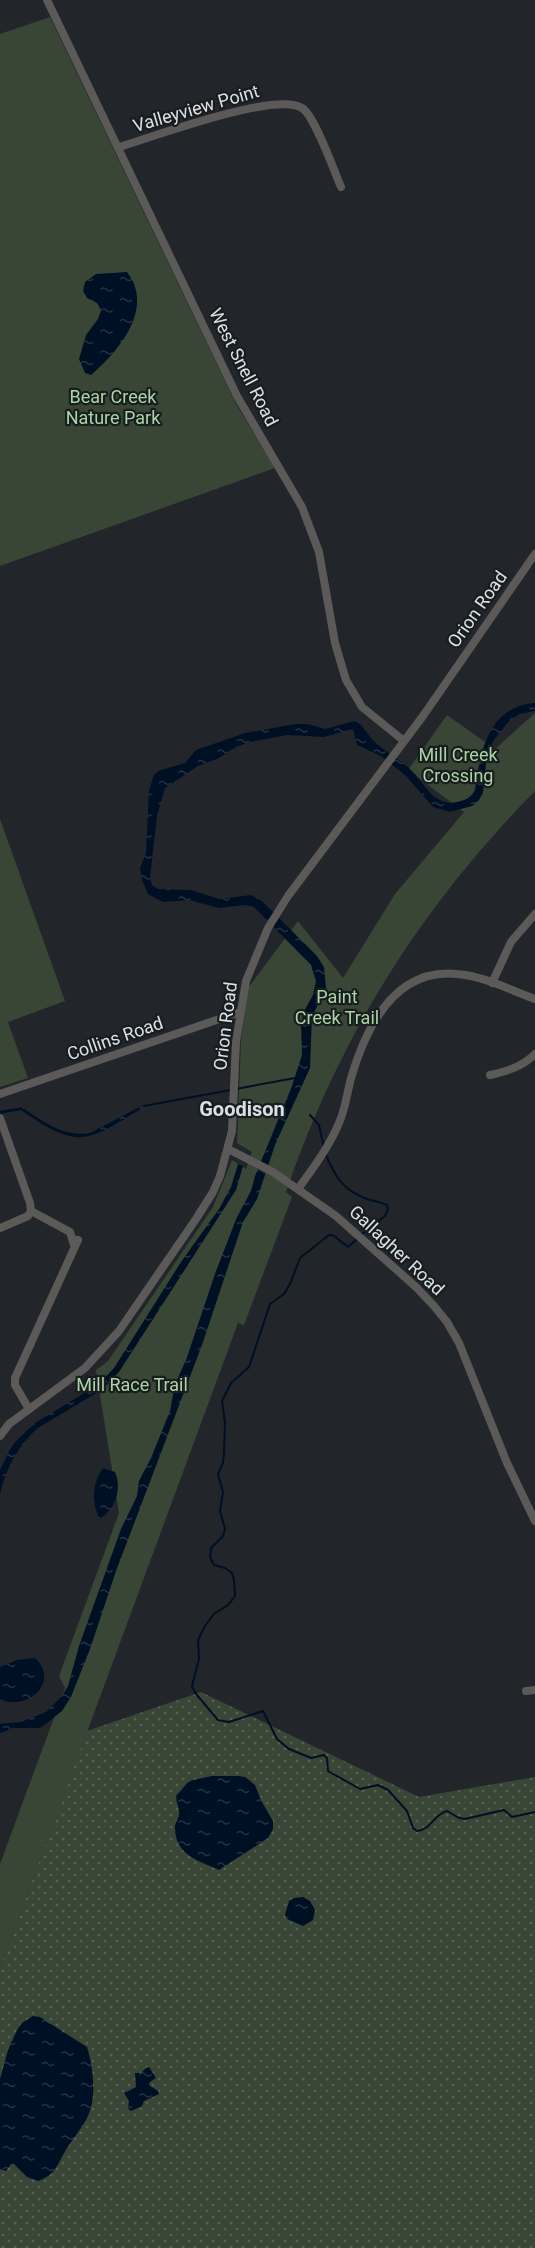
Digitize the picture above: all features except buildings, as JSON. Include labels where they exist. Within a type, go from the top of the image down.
[{"type":"street","name":"West Snell Road","points":[[47,0],[237,396],[302,507],[319,552],[335,643],[346,680],[362,707],[404,741]]},
{"type":"street","name":"Valleyview Point","points":[[119,147],[236,112],[286,103],[303,108],[313,121],[341,187]]},
{"type":"street","name":"Orion Road","points":[[0,1436],[9,1424],[85,1368],[119,1331],[213,1192],[228,1149],[235,1104],[236,1042],[246,981],[268,928],[278,911],[404,741],[535,554]]},
{"type":"street","points":[[492,983],[511,942],[535,914]]},
{"type":"street","points":[[298,1189],[324,1152],[340,1122],[360,1050],[371,1026],[394,994],[424,978],[458,974],[492,983],[535,999]]},
{"type":"street","name":"Collins Road","points":[[0,1094],[240,1012]]},
{"type":"street","points":[[490,1075],[528,1062],[535,1054]]},
{"type":"street","points":[[0,1118],[31,1211],[28,1216],[0,1228]]},
{"type":"street","name":"Gallagher Road","points":[[228,1149],[273,1172],[336,1216],[416,1287],[447,1322],[469,1365],[507,1463],[535,1521]]},
{"type":"street","points":[[29,1409],[15,1385],[15,1378],[76,1242],[70,1232],[31,1211]]},
{"type":"green space","name":"Bear Creek Nature Park","points":[[50,17],[236,404],[275,468],[0,566],[0,34]]},
{"type":"green space","name":"Paint Creek Trail","points":[[535,713],[535,791],[493,835],[455,881],[387,977],[331,1080],[307,1135],[286,1192],[292,1197],[244,1325],[238,1323],[0,1968],[0,1864],[65,1688],[59,1676],[119,1513],[96,1370],[108,1361],[213,1207],[232,1160],[246,1169],[252,1152],[237,1143],[241,1041],[248,988],[298,921],[343,978],[395,894],[464,812],[408,770],[447,715],[495,749]]},
{"type":"green space","points":[[0,819],[65,1001],[8,1022],[28,1078],[0,1087]]},
{"type":"green space","points":[[201,1692],[419,1797],[535,1777],[535,2248],[0,2248],[0,1968],[87,1731]]},
{"type":"water","points":[[127,272],[135,286],[137,300],[130,328],[102,365],[91,375],[85,373],[79,359],[86,335],[98,319],[101,310],[97,303],[87,298],[83,291],[85,282],[96,274]]},
{"type":"water","points":[[535,703],[535,711],[520,714],[510,720],[493,741],[486,764],[483,793],[479,800],[472,806],[450,812],[433,807],[405,775],[381,756],[357,745],[353,729],[324,737],[287,735],[250,742],[198,766],[165,788],[157,816],[150,878],[152,885],[158,889],[191,890],[220,899],[251,895],[262,901],[317,956],[324,967],[326,988],[312,1017],[310,1068],[275,1145],[257,1199],[243,1222],[202,1345],[71,1697],[62,1711],[43,1726],[14,1728],[0,1733],[0,1724],[21,1722],[46,1712],[62,1696],[68,1686],[79,1646],[121,1529],[137,1496],[139,1481],[170,1411],[175,1384],[186,1360],[216,1271],[237,1217],[251,1191],[292,1086],[302,1055],[301,1025],[304,1011],[313,995],[316,981],[311,965],[254,907],[245,905],[219,908],[189,900],[163,902],[148,894],[140,868],[146,853],[149,790],[154,775],[158,771],[185,763],[196,750],[245,733],[295,724],[308,724],[325,729],[355,721],[377,744],[411,770],[436,798],[449,803],[457,802],[468,798],[475,790],[484,747],[497,722],[506,713],[519,706]]},
{"type":"water","points":[[143,1105],[144,1107],[109,1128],[83,1137],[57,1132],[21,1110],[0,1114],[0,1111],[22,1107],[54,1127],[80,1134],[90,1133]]},
{"type":"water","points":[[238,1164],[243,1166],[236,1190],[119,1372],[103,1389],[38,1428],[24,1442],[14,1458],[0,1494],[0,1470],[17,1440],[35,1423],[99,1384],[114,1368],[181,1262],[219,1209],[231,1187]]},
{"type":"water","points":[[103,1468],[115,1472],[118,1491],[114,1504],[101,1518],[96,1510],[94,1492]]},
{"type":"water","points":[[35,1658],[42,1667],[44,1676],[37,1692],[21,1701],[10,1702],[0,1699],[0,1667],[17,1660]]},
{"type":"water","points":[[212,1776],[245,1777],[255,1785],[273,1821],[273,1829],[268,1838],[219,1870],[184,1851],[176,1838],[175,1827],[179,1813],[176,1796],[189,1781]]},
{"type":"water","points":[[303,1897],[310,1901],[315,1910],[313,1920],[303,1926],[287,1919],[285,1915],[289,1901]]},
{"type":"water","points":[[33,2016],[40,2017],[87,2047],[93,2082],[91,2108],[86,2120],[56,2168],[38,2181],[27,2177],[14,2164],[11,2164],[6,2171],[0,2169],[0,2079],[8,2050],[17,2030],[22,2023]]},
{"type":"water","points":[[149,2067],[156,2078],[149,2085],[159,2094],[144,2101],[142,2106],[131,2111],[128,2109],[129,2101],[124,2093],[136,2087],[135,2073],[141,2073]]},
{"type":"waterway","points":[[144,1106],[295,1078]]},
{"type":"waterway","points":[[310,1115],[319,1125],[324,1148]]},
{"type":"waterway","points":[[325,1153],[344,1185],[364,1198],[387,1205],[385,1216],[362,1234]]},
{"type":"waterway","points":[[358,1238],[348,1247],[333,1235],[329,1235],[300,1258],[284,1294],[270,1304],[249,1367],[231,1383],[222,1401],[225,1423],[224,1454],[218,1474],[223,1492],[220,1511],[225,1529],[223,1536],[211,1548],[210,1557],[214,1565],[232,1573],[235,1596],[228,1605],[214,1614],[198,1640],[199,1659],[192,1686],[218,1720],[229,1722],[263,1711],[277,1739],[289,1749],[311,1758],[324,1755],[327,1758],[328,1771],[360,1789],[378,1785],[388,1790],[407,1811],[413,1828],[417,1831],[426,1828],[439,1815],[447,1811],[465,1819],[504,1810],[512,1817],[535,1812]]},
{"type":"district","name":"Goodison","points":[[242,1109]]},
{"type":"park label","name":"Mill Creek Crossing","points":[[458,764]]},
{"type":"park label","name":"Mill Race Trail","points":[[132,1384]]}]
